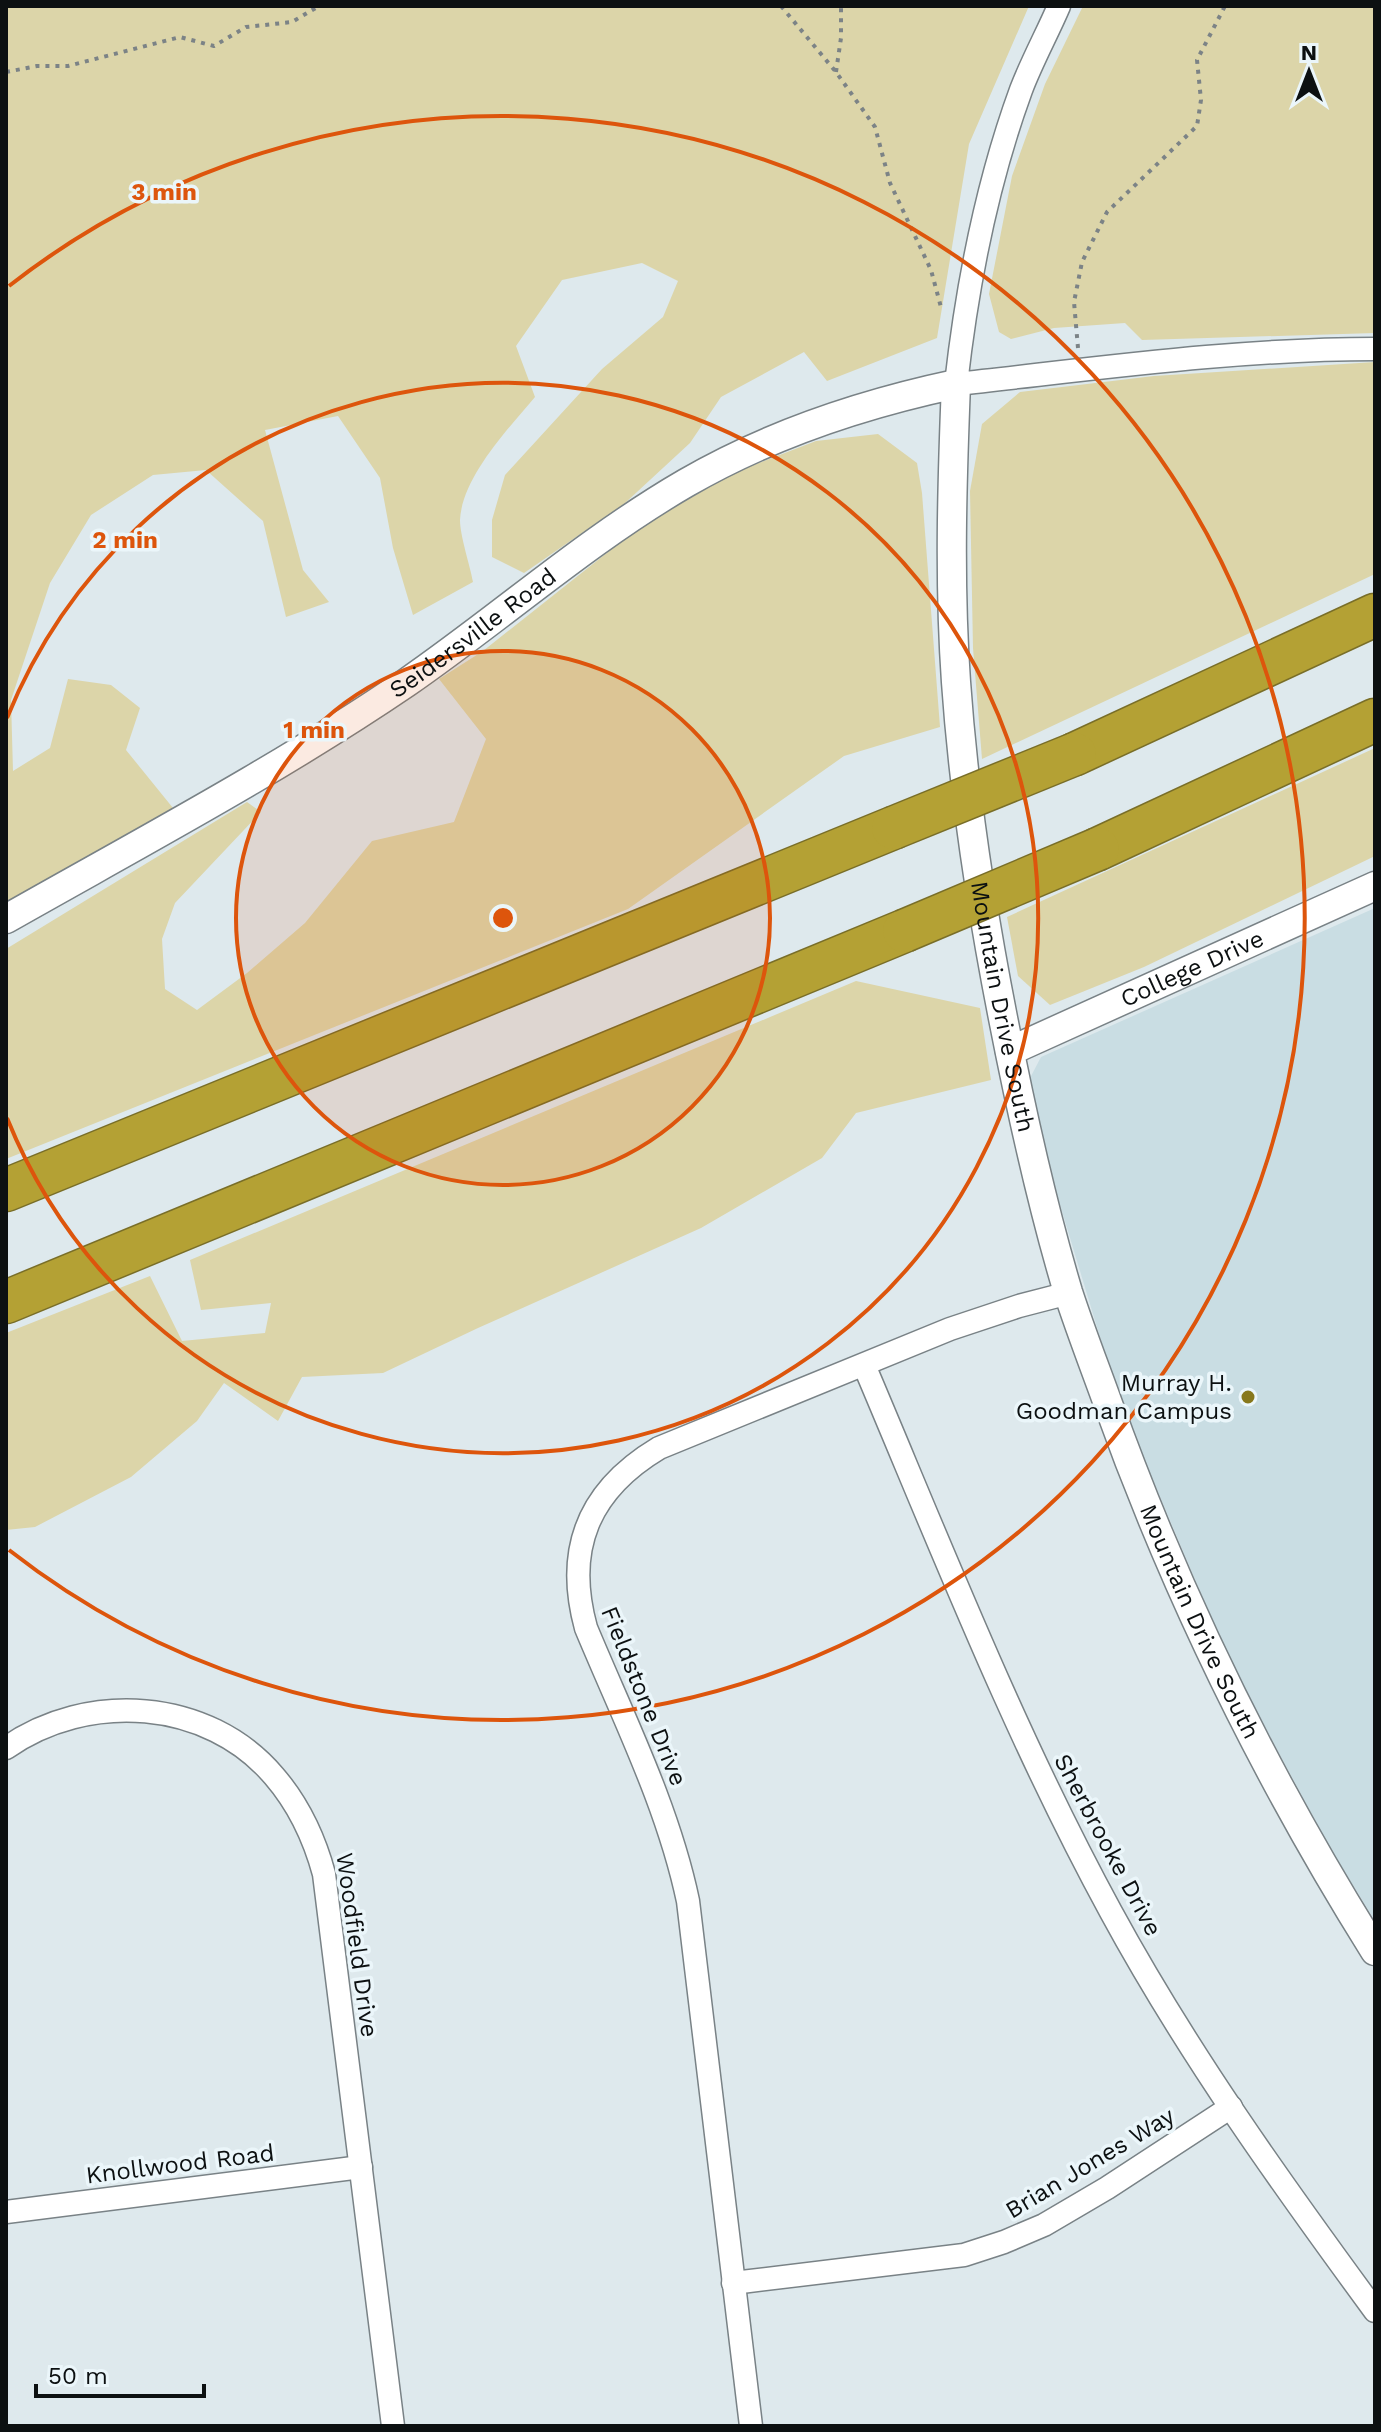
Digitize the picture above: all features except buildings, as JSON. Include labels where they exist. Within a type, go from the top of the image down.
[{"type":"highway","points":[[6,1190],[1075,754],[1375,615]]},
{"type":"highway","points":[[6,1302],[1098,849],[1375,720]]},
{"type":"street","name":"Mountain Drive South","points":[[1059,6],[1022,89],[1002,152],[985,217],[963,327],[956,384],[951,545],[960,734],[977,883],[1031,1152],[1069,1293],[1136,1482],[1188,1606],[1252,1736],[1313,1850],[1375,1951]]},
{"type":"street","points":[[956,384],[1289,351],[1375,349]]},
{"type":"street","name":"Seidersville Road","points":[[6,919],[287,759],[393,691],[602,537],[686,483],[760,446],[810,426],[863,407],[956,384]]},
{"type":"street","name":"College Drive","points":[[1010,1051],[1375,886]]},
{"type":"street","name":"Fieldstone Drive","points":[[751,2426],[688,1901],[679,1856],[586,1628],[580,1606],[577,1560],[598,1505],[611,1485],[632,1465],[659,1448],[950,1329],[1069,1293]]},
{"type":"street","name":"Sherbrooke Drive","points":[[864,1365],[992,1667],[1071,1837],[1148,1976],[1231,2107],[1311,2225],[1375,2311]]},
{"type":"street","name":"Woodfield Drive","points":[[6,1748],[65,1718],[89,1712],[141,1710],[191,1720],[217,1731],[255,1757],[273,1774],[304,1818],[317,1846],[324,1874],[393,2426]]},
{"type":"street","name":"Brian Jones Way","points":[[733,2283],[964,2255],[1004,2242],[1044,2225],[1107,2188],[1231,2107]]},
{"type":"street","name":"Knollwood Road","points":[[6,2212],[361,2167]]},
{"type":"path","points":[[6,72],[37,66],[68,66],[180,37],[214,46],[246,27],[292,22],[319,6]]},
{"type":"path","points":[[781,6],[836,72],[875,127],[890,183],[931,270],[944,317],[963,327]]},
{"type":"path","points":[[836,72],[841,38],[841,6]]},
{"type":"path","points":[[1080,371],[1074,302],[1082,262],[1107,212],[1197,126],[1201,100],[1197,60],[1225,6]]},
{"type":"shaded area","points":[[6,6],[1029,6],[969,144],[937,338],[827,381],[804,352],[721,397],[690,443],[624,504],[524,573],[492,557],[492,520],[505,475],[602,369],[663,317],[678,281],[642,263],[562,280],[516,346],[535,397],[488,454],[463,504],[460,527],[473,582],[413,615],[393,548],[380,478],[338,416],[265,430],[303,570],[329,602],[286,617],[263,521],[206,470],[153,475],[91,515],[50,583],[11,700],[13,771],[50,748],[68,679],[111,685],[140,708],[126,750],[173,808],[6,902]]},
{"type":"shaded area","points":[[1083,6],[1375,6],[1375,333],[1142,340],[1125,323],[1054,328],[1011,339],[999,332],[989,294],[1012,176],[1045,84]]},
{"type":"shaded area","points":[[1375,362],[1375,574],[982,759],[973,648],[970,491],[982,424],[1020,392],[1154,376]]},
{"type":"shaded area","points":[[878,434],[917,463],[940,727],[844,756],[628,909],[6,1159],[6,949],[247,802],[261,812],[175,903],[162,939],[165,989],[197,1010],[247,973],[305,923],[372,841],[454,822],[486,739],[439,679],[483,651],[637,529],[735,472],[816,441]]},
{"type":"shaded area","points":[[1375,748],[1375,856],[1144,967],[1050,1005],[1018,976],[1007,917]]},
{"type":"shaded area","name":"Murray H. Goodman Campus","points":[[1375,908],[1375,1921],[1330,1848],[1230,1662],[1135,1438],[1106,1357],[1048,1165],[1029,1080],[1041,1057]]},
{"type":"shaded area","points":[[856,981],[980,1008],[991,1080],[856,1113],[822,1158],[701,1228],[383,1373],[302,1377],[278,1421],[224,1383],[197,1421],[131,1477],[35,1527],[6,1530],[6,1333],[150,1276],[182,1341],[265,1333],[271,1303],[201,1310],[190,1260]]},
{"type":"place","name":"Murray H. Goodman Campus","points":[[1248,1397]]}]
